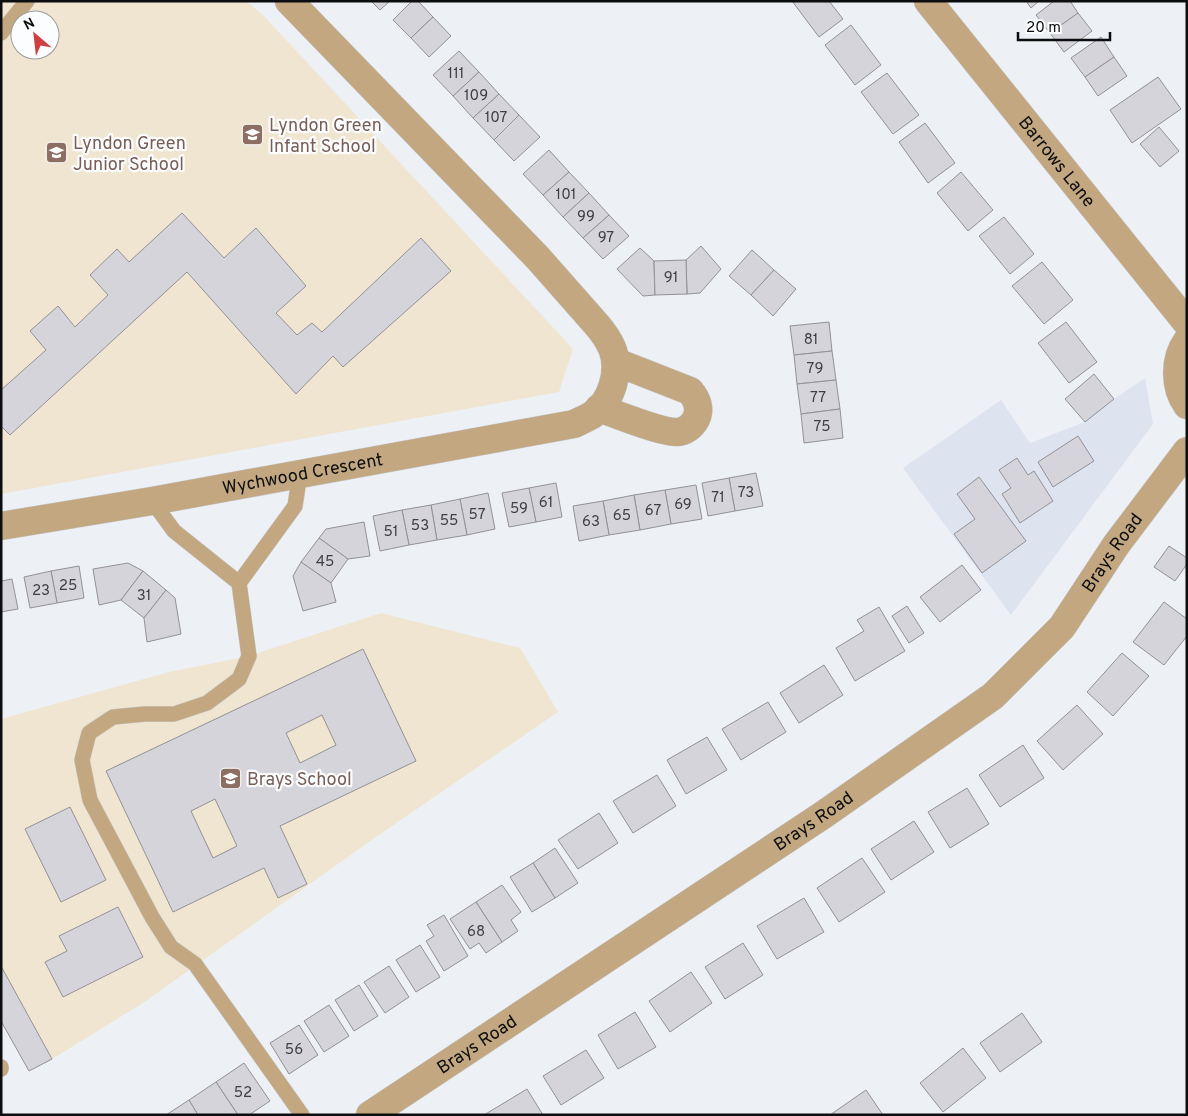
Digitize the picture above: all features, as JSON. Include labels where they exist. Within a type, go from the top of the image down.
[{"type":"street","points":[[289,1],[537,257],[606,336],[616,362],[690,391],[698,404],[697,417],[686,430],[671,432],[598,408]]},
{"type":"street","name":"Barrows Lane","points":[[928,1],[1187,323]]},
{"type":"street","points":[[1187,342],[1183,347],[1178,364],[1178,383],[1183,400],[1187,405]]},
{"type":"street","name":"Wychwood Crescent","points":[[1,526],[152,501],[574,424],[593,414],[607,398],[615,376],[616,362]]},
{"type":"street","name":"Brays Road","points":[[370,1115],[824,816],[993,696],[1062,626],[1128,529],[1187,452]]},
{"type":"lane","points":[[1,33],[27,1]]},
{"type":"lane","points":[[239,584],[295,506],[300,473]]},
{"type":"lane","points":[[152,501],[174,531],[239,584],[249,656],[239,679],[207,703],[174,714],[145,714],[113,718],[89,733],[82,760],[90,800],[152,917],[171,947],[195,964],[302,1115]]},
{"type":"shaded area","name":"Lyndon Green Infant School","points":[[1,1],[246,1],[263,15],[573,349],[559,392],[1,494]]},
{"type":"shaded area","points":[[1145,378],[1153,424],[1011,615],[903,468],[1001,400],[1030,443],[1085,422]]},
{"type":"shaded area","name":"Brays School","points":[[381,613],[520,648],[558,712],[373,839],[143,1003],[52,1059],[1,966],[1,719],[169,672],[249,656]]},
{"type":"building","points":[[371,1],[390,1],[380,10]]},
{"type":"building","points":[[412,1],[418,1],[433,17],[411,38],[393,20]]},
{"type":"building","points":[[792,1],[829,1],[843,19],[819,37]]},
{"type":"building","points":[[1026,1],[1039,1],[1031,8]]},
{"type":"building","points":[[1054,1],[1070,1],[1078,13],[1050,33],[1036,15]]},
{"type":"building","points":[[1078,13],[1092,31],[1064,52],[1050,33]]},
{"type":"building","points":[[433,17],[451,36],[429,57],[411,38]]},
{"type":"building","points":[[851,25],[881,65],[855,85],[825,45]]},
{"type":"building","points":[[1101,37],[1114,57],[1085,77],[1071,58]]},
{"type":"building","points":[[459,51],[479,72],[453,96],[433,75]]},
{"type":"building","points":[[1114,57],[1127,76],[1098,96],[1085,77]]},
{"type":"building","points":[[479,72],[499,94],[473,118],[453,96]]},
{"type":"building","points":[[887,73],[919,115],[893,134],[861,92]]},
{"type":"building","points":[[1158,77],[1181,109],[1132,143],[1110,110]]},
{"type":"building","points":[[499,94],[519,115],[494,140],[473,118]]},
{"type":"building","points":[[519,115],[540,137],[514,161],[494,140]]},
{"type":"building","points":[[925,123],[955,163],[928,183],[899,142]]},
{"type":"building","points":[[1159,127],[1179,151],[1160,167],[1140,144]]},
{"type":"building","points":[[549,150],[569,172],[543,195],[523,174]]},
{"type":"building","points":[[569,172],[589,193],[563,217],[543,195]]},
{"type":"building","points":[[961,172],[993,210],[968,231],[937,193]]},
{"type":"building","points":[[589,193],[609,215],[583,238],[563,217]]},
{"type":"building","points":[[182,213],[224,258],[256,228],[306,286],[276,313],[297,335],[312,323],[322,332],[421,238],[451,271],[343,367],[333,356],[296,394],[187,272],[10,435],[1,426],[1,390],[46,350],[30,331],[58,306],[75,327],[108,295],[90,275],[117,249],[129,262]]},
{"type":"building","points":[[609,215],[629,236],[603,259],[583,238]]},
{"type":"building","points":[[1004,217],[1034,254],[1010,274],[979,236]]},
{"type":"building","points":[[701,246],[721,269],[700,293],[687,294],[686,260]]},
{"type":"building","points":[[640,248],[654,261],[655,295],[643,296],[617,269]]},
{"type":"building","points":[[752,250],[774,270],[751,295],[729,276]]},
{"type":"building","points":[[686,260],[687,294],[655,295],[654,261]]},
{"type":"building","points":[[1042,262],[1073,300],[1044,324],[1012,286]]},
{"type":"building","points":[[774,270],[796,289],[773,316],[751,295]]},
{"type":"building","points":[[829,322],[832,351],[794,355],[790,326]]},
{"type":"building","points":[[1066,322],[1097,362],[1069,383],[1038,343]]},
{"type":"building","points":[[832,351],[836,380],[797,384],[794,355]]},
{"type":"building","points":[[1094,374],[1114,399],[1085,422],[1065,399]]},
{"type":"building","points":[[836,380],[840,409],[801,414],[797,384]]},
{"type":"building","points":[[840,409],[843,438],[804,443],[801,414]]},
{"type":"building","points":[[1078,436],[1094,461],[1053,487],[1038,462]]},
{"type":"building","points":[[1017,458],[1028,475],[1034,471],[1053,501],[1020,523],[1002,494],[1011,488],[999,470]]},
{"type":"building","points":[[756,473],[763,506],[735,511],[729,478]]},
{"type":"building","points":[[979,477],[1026,541],[982,573],[954,534],[975,519],[957,494]]},
{"type":"building","points":[[729,478],[735,511],[708,516],[702,483]]},
{"type":"building","points":[[556,483],[562,517],[536,522],[529,488]]},
{"type":"building","points":[[696,485],[702,519],[671,524],[665,490]]},
{"type":"building","points":[[529,488],[536,522],[509,527],[502,493]]},
{"type":"building","points":[[665,490],[671,524],[640,530],[634,495]]},
{"type":"building","points":[[488,493],[495,529],[467,535],[460,499]]},
{"type":"building","points":[[634,495],[640,530],[609,535],[603,501]]},
{"type":"building","points":[[460,499],[467,535],[437,540],[431,505]]},
{"type":"building","points":[[603,501],[609,535],[579,541],[573,506]]},
{"type":"building","points":[[431,505],[437,540],[409,545],[402,510]]},
{"type":"building","points":[[402,510],[409,545],[380,551],[373,516]]},
{"type":"building","points":[[364,522],[370,556],[348,559],[319,538],[326,529]]},
{"type":"building","points":[[319,538],[348,559],[331,583],[301,562]]},
{"type":"building","points":[[1169,546],[1187,558],[1187,564],[1175,581],[1154,567]]},
{"type":"building","points":[[301,562],[331,583],[336,602],[303,611],[293,576]]},
{"type":"building","points":[[128,563],[143,571],[121,600],[99,605],[93,569]]},
{"type":"building","points":[[962,565],[981,590],[940,622],[920,597]]},
{"type":"building","points":[[79,566],[84,598],[57,603],[51,571]]},
{"type":"building","points":[[51,571],[57,603],[30,608],[24,577]]},
{"type":"building","points":[[143,571],[166,590],[144,618],[121,600]]},
{"type":"building","points":[[12,579],[18,609],[1,612],[1,581]]},
{"type":"building","points":[[166,590],[175,598],[181,634],[147,642],[144,618]]},
{"type":"building","points":[[1164,602],[1187,619],[1187,636],[1164,665],[1133,642]]},
{"type":"building","points":[[907,606],[924,633],[909,643],[892,616]]},
{"type":"building","points":[[879,607],[905,651],[855,681],[836,648],[864,631],[857,620]]},
{"type":"building","points":[[363,649],[416,761],[280,826],[307,884],[278,898],[264,868],[173,912],[106,771]],"holes":[[[322,715],[336,745],[300,763],[286,733]],[[215,799],[237,846],[213,858],[191,811]]]},
{"type":"building","points":[[1122,653],[1149,676],[1113,716],[1087,692]]},
{"type":"building","points":[[824,665],[843,695],[799,723],[780,693]]},
{"type":"building","points":[[768,702],[786,732],[741,760],[722,729]]},
{"type":"building","points":[[1077,705],[1103,734],[1063,770],[1037,741]]},
{"type":"building","points":[[707,737],[727,770],[686,794],[667,760]]},
{"type":"building","points":[[1023,745],[1044,778],[1000,807],[979,775]]},
{"type":"building","points":[[657,775],[676,806],[633,833],[613,801]]},
{"type":"building","points":[[967,788],[989,824],[950,848],[928,812]]},
{"type":"building","points":[[70,807],[106,880],[61,902],[25,829]]},
{"type":"building","points":[[599,813],[618,843],[578,869],[558,840]]},
{"type":"building","points":[[914,821],[934,852],[891,880],[871,849]]},
{"type":"building","points":[[555,848],[578,883],[555,898],[533,863]]},
{"type":"building","points":[[862,858],[885,892],[839,922],[817,888]]},
{"type":"building","points":[[533,863],[555,898],[532,912],[510,877]]},
{"type":"building","points":[[502,885],[521,912],[511,920],[518,931],[502,942],[476,902]]},
{"type":"building","points":[[804,898],[824,932],[777,959],[757,926]]},
{"type":"building","points":[[476,902],[502,942],[486,953],[479,943],[470,949],[450,919]]},
{"type":"building","points":[[118,907],[143,957],[63,997],[45,962],[67,951],[59,936]]},
{"type":"building","points":[[444,915],[468,956],[444,971],[426,941],[434,936],[427,925]]},
{"type":"building","points":[[743,943],[763,975],[725,999],[705,967]]},
{"type":"building","points":[[420,945],[440,977],[416,992],[396,960]]},
{"type":"building","points":[[1,966],[52,1059],[29,1071],[1,1021]]},
{"type":"building","points":[[389,966],[409,997],[385,1013],[364,982]]},
{"type":"building","points":[[691,972],[712,1003],[670,1032],[649,1001]]},
{"type":"building","points":[[359,985],[378,1016],[354,1031],[335,1000]]},
{"type":"building","points":[[329,1005],[349,1036],[324,1052],[304,1021]]},
{"type":"building","points":[[635,1012],[656,1047],[618,1069],[598,1035]]},
{"type":"building","points":[[1022,1013],[1042,1042],[1000,1072],[980,1043]]},
{"type":"building","points":[[299,1025],[318,1055],[289,1074],[270,1043]]},
{"type":"building","points":[[963,1048],[986,1078],[943,1112],[920,1083]]},
{"type":"building","points":[[586,1050],[604,1078],[561,1105],[543,1076]]},
{"type":"building","points":[[244,1063],[270,1101],[249,1115],[238,1115],[216,1082]]},
{"type":"building","points":[[216,1082],[238,1115],[198,1115],[189,1100]]},
{"type":"building","points":[[527,1089],[543,1115],[484,1115]]},
{"type":"building","points":[[866,1090],[883,1115],[830,1115]]},
{"type":"building","points":[[189,1100],[198,1115],[166,1115]]},
{"type":"place","name":"Lyndon Green Infant School","points":[[253,135]]},
{"type":"place","name":"Lyndon Green Junior School","points":[[57,153]]},
{"type":"place","name":"Brays School","points":[[231,779]]}]
